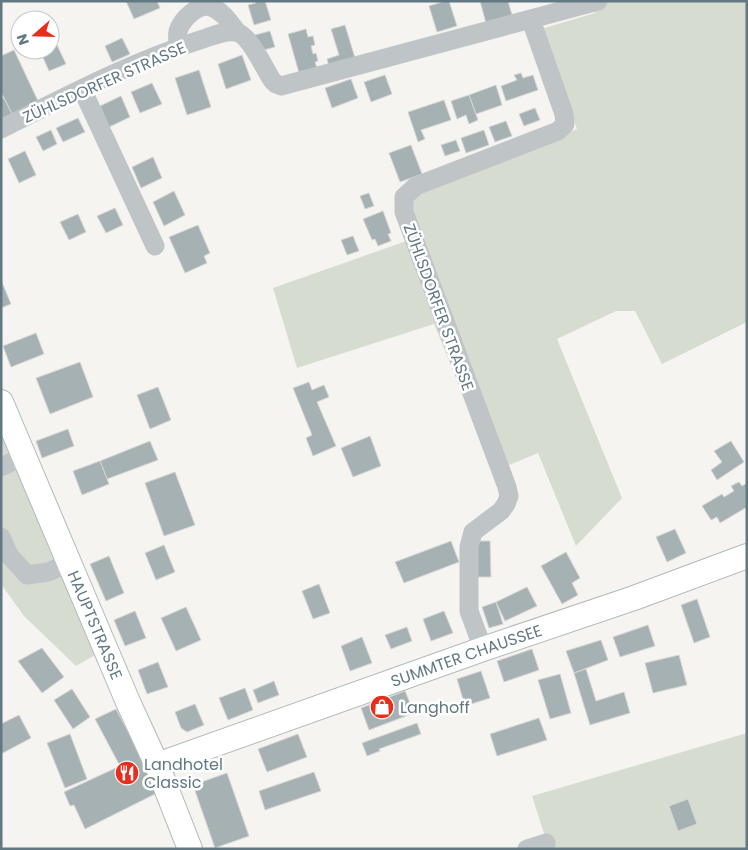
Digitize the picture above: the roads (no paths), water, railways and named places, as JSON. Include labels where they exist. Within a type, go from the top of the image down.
[{"type":"main road","name":"HAUPTSTRASSE","points":[[1,402],[128,702],[157,765],[190,849]]},
{"type":"main road","name":"SUMMTER CHAUSSEE","points":[[157,765],[483,649],[634,598],[747,556]]},
{"type":"street","points":[[178,47],[178,33],[182,20],[204,6],[212,7],[224,15],[237,32],[248,40],[272,80],[281,86],[598,1]]},
{"type":"street","name":"ZÜHLSDORFER STRASSE","points":[[483,649],[469,611],[469,547],[473,532],[501,511],[509,496],[404,212],[404,197],[416,186],[558,131],[565,124],[564,114],[531,20]]},
{"type":"street","name":"ZÜHLSDORFER STRASSE","points":[[1,129],[82,89],[178,47],[227,32],[237,32]]},
{"type":"street","points":[[82,89],[154,246]]},
{"type":"street","points":[[1,467],[24,456]]},
{"type":"street","points":[[1,537],[8,555],[27,574],[48,572],[69,563]]},
{"type":"street","points":[[527,849],[546,842]]},
{"type":"place","name":"Langhoff","points":[[382,707]]},
{"type":"place","name":"Landhotel Classic","points":[[127,773]]}]
